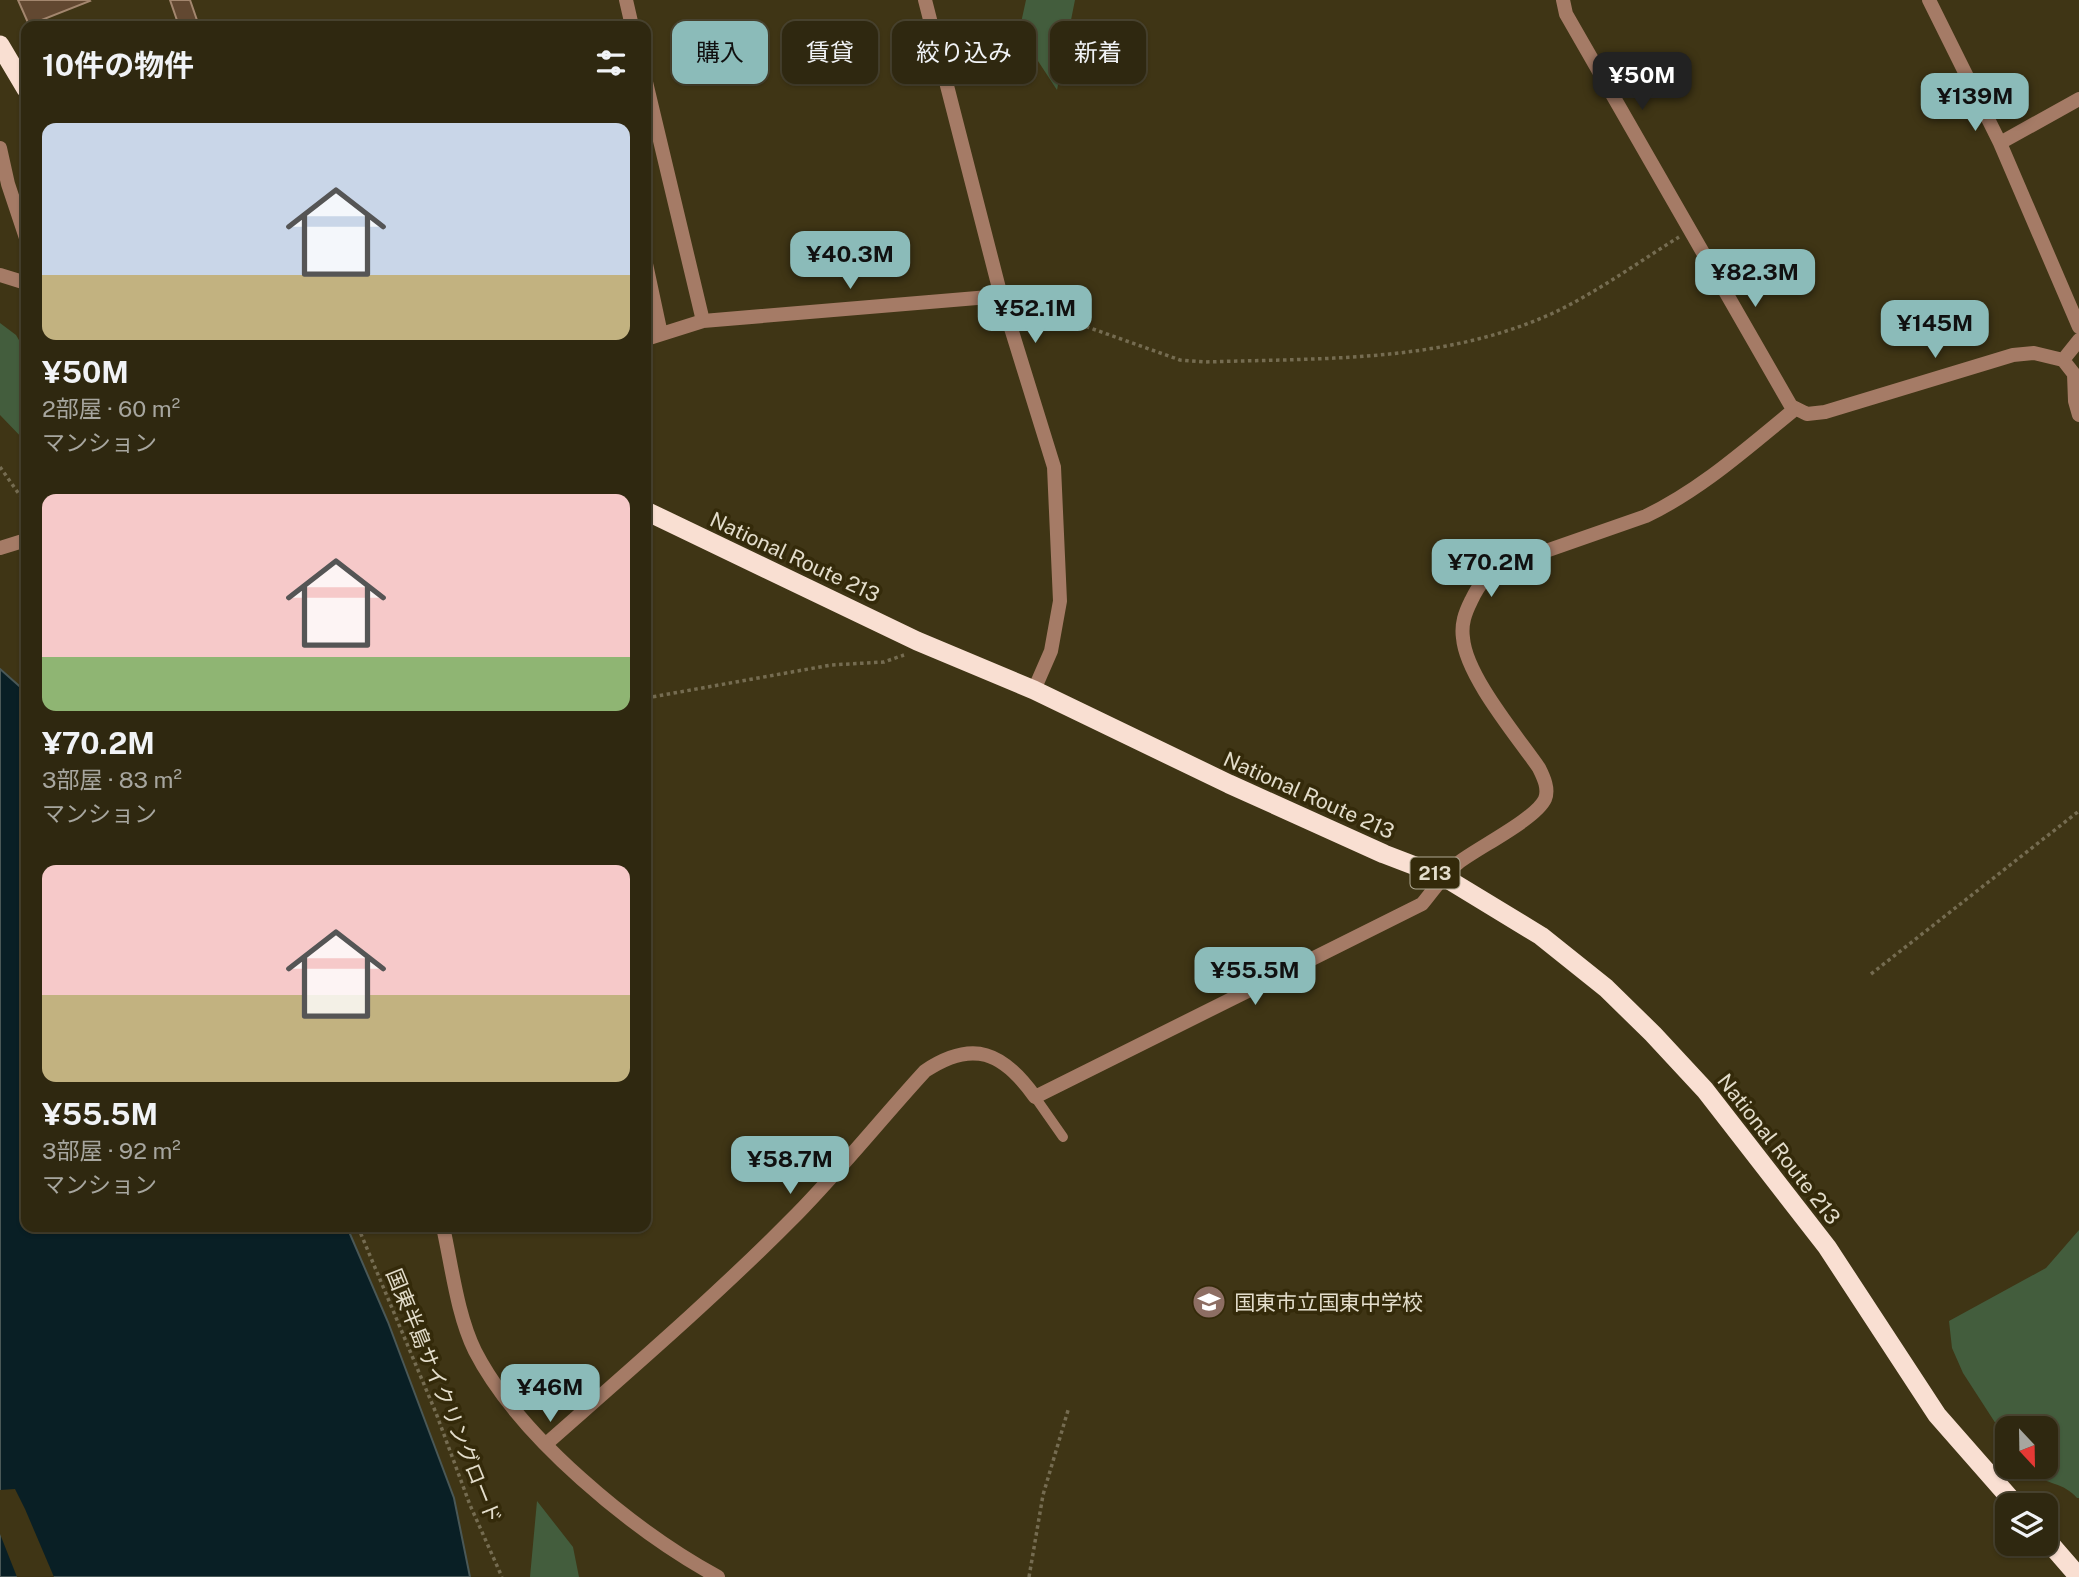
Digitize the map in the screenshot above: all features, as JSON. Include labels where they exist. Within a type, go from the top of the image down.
[{"type":"highway","points":[[0,45],[21,81]]},
{"type":"highway","name":"National Route 213","points":[[651,513],[917,640],[1034,690],[1229,785],[1384,854],[1444,877],[1541,936],[1606,988],[1705,1090],[1827,1247],[1937,1415],[2005,1493]]},
{"type":"highway","points":[[2058,1553],[2079,1577]]},
{"type":"street","points":[[626,0],[631,21]]},
{"type":"street","points":[[925,0],[1001,296],[1054,467],[1060,601],[1051,651],[1034,690]]},
{"type":"street","points":[[1563,0],[1566,14],[1788,402],[1795,409],[1807,414],[1825,412],[2013,355],[2034,353],[2063,360],[2074,374],[2075,401],[2079,415]]},
{"type":"street","points":[[1934,2],[2000,143],[2079,327]]},
{"type":"street","points":[[2000,143],[2079,99]]},
{"type":"street","points":[[651,103],[703,321]]},
{"type":"street","points":[[0,148],[21,223]]},
{"type":"street","points":[[0,275],[21,281]]},
{"type":"street","points":[[651,286],[662,334]]},
{"type":"street","points":[[651,337],[703,321],[1001,296]]},
{"type":"street","points":[[2063,360],[2079,340]]},
{"type":"street","points":[[545,1444],[682,1324],[784,1227],[925,1071],[961,1053],[987,1054],[1013,1070],[1035,1097],[1422,904],[1457,864],[1535,811],[1545,799],[1547,790],[1539,768],[1482,685],[1464,645],[1463,625],[1466,611],[1483,579],[1503,566],[1665,508],[1710,479],[1795,409]]},
{"type":"street","points":[[0,548],[21,542]]},
{"type":"street","points":[[444,1232],[462,1312],[474,1348],[489,1376],[513,1409],[545,1444],[590,1485],[660,1541],[718,1577]]},
{"type":"lane","points":[[1035,1097],[1063,1137]]},
{"type":"path","points":[[1001,296],[1180,360],[1205,362],[1363,357],[1464,343],[1514,329],[1572,304],[1690,230]]},
{"type":"path","points":[[0,467],[21,497]]},
{"type":"path","points":[[651,697],[831,666],[884,662],[904,655],[917,640]]},
{"type":"path","points":[[1871,974],[2079,811]]},
{"type":"path","name":"国東半島サイクリングロード","points":[[360,1232],[436,1413],[470,1505],[502,1577]]},
{"type":"path","points":[[1029,1577],[1043,1495],[1069,1407]]},
{"type":"green space","points":[[1026,0],[1075,0],[1071,21],[1050,21],[1050,79],[1036,58],[1036,21],[1021,21]]},
{"type":"green space","points":[[0,323],[16,335],[21,344],[21,437],[0,415]]},
{"type":"green space","points":[[2079,1230],[2079,1498],[2065,1488],[2042,1479],[2058,1479],[2058,1416],[1995,1416],[1995,1422],[1963,1373],[1952,1348],[1949,1321],[2046,1268]]},
{"type":"green space","points":[[537,1501],[573,1547],[579,1577],[530,1577]]},
{"type":"water","points":[[0,669],[21,688],[21,1232],[349,1232],[388,1322],[454,1498],[470,1577],[0,1577]]},
{"type":"pier","points":[[15,1489],[54,1577],[17,1577],[0,1534],[0,1490]]},
{"type":"building","points":[[18,0],[90,1],[39,21],[27,21]]},
{"type":"building","points":[[170,0],[190,0],[197,21],[177,21]]},
{"type":"place","name":"国東市立国東中学校","points":[[1209,1302]]}]
